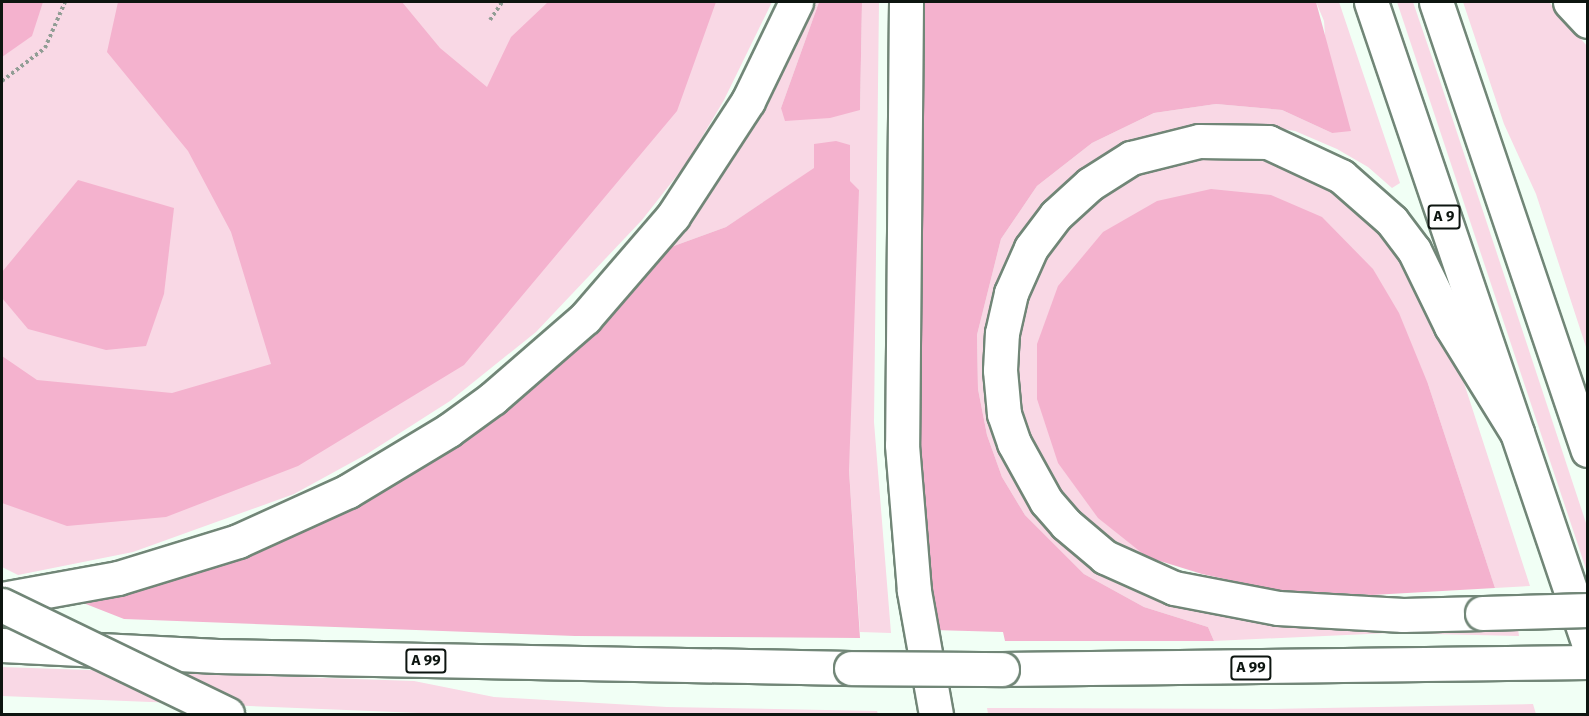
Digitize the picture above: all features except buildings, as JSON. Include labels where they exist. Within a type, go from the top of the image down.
[{"type":"highway","points":[[2,599],[118,578],[238,541],[348,491],[412,454],[493,398],[585,318],[673,216],[748,100],[796,2]]},
{"type":"highway","points":[[906,2],[902,445],[914,591],[936,714]]},
{"type":"highway","name":"A 9","points":[[1371,2],[1587,642]]},
{"type":"highway","points":[[1436,2],[1587,450]]},
{"type":"highway","points":[[1570,2],[1587,21]]},
{"type":"highway","points":[[1517,433],[1451,326],[1414,250],[1392,221],[1341,176],[1268,142],[1198,141],[1131,158],[1090,184],[1056,215],[1031,248],[1011,293],[1002,333],[1000,370],[1004,414],[1014,443],[1046,501],[1066,524],[1105,557],[1174,588],[1268,606],[1403,615],[1587,610]]},
{"type":"highway","points":[[2,604],[227,714]]},
{"type":"highway","name":"A 99","points":[[2,645],[218,656],[851,668],[1499,665],[1587,662]]},
{"type":"path","points":[[2,81],[45,48],[65,2]]},
{"type":"path","points":[[490,21],[502,2]]},
{"type":"shaded area","points":[[2,2],[772,2],[724,100],[686,164],[642,220],[536,332],[450,401],[367,454],[294,494],[133,552],[18,575],[2,567]]},
{"type":"shaded area","points":[[2,2],[43,2],[32,36],[2,57]]},
{"type":"shaded area","points":[[118,2],[402,2],[440,48],[487,87],[511,37],[548,2],[716,2],[677,111],[464,365],[298,466],[166,517],[67,526],[2,503],[2,356],[37,380],[172,393],[271,364],[231,232],[188,151],[107,52]]},
{"type":"shaded area","points":[[806,2],[819,2],[781,108],[860,110],[862,2],[879,2],[874,422],[891,633],[860,632],[849,470],[850,145],[726,227],[671,247],[539,380],[458,442],[583,330]]},
{"type":"shaded area","points":[[819,2],[862,2],[860,110],[830,118],[785,121],[781,108]]},
{"type":"shaded area","points":[[921,2],[1316,2],[1351,131],[1332,133],[1282,110],[1216,104],[1154,113],[1092,143],[1037,186],[1001,239],[977,335],[978,389],[987,435],[1002,477],[1025,515],[1084,574],[1144,607],[1208,627],[1214,641],[1005,641],[1003,632],[934,630],[917,465]]},
{"type":"shaded area","points":[[1316,2],[1339,2],[1400,183],[1392,188],[1368,167],[1337,149],[1295,131],[1257,124],[1208,124],[1156,135],[1022,238],[1005,461],[1034,507],[1179,605],[1290,623],[1517,622],[1519,636],[1390,633],[1214,641],[1208,627],[1144,607],[1084,574],[1025,515],[1002,477],[987,435],[978,389],[977,335],[1001,239],[1037,186],[1092,143],[1154,113],[1216,104],[1282,110],[1332,133],[1324,21]]},
{"type":"shaded area","points":[[1397,2],[1413,2],[1440,81],[1587,526],[1587,572]]},
{"type":"shaded area","points":[[1463,2],[1549,2],[1587,46],[1587,350],[1536,194],[1504,124]]},
{"type":"shaded area","points":[[836,141],[850,145],[850,181],[859,190],[849,470],[860,638],[575,636],[124,619],[68,597],[458,442],[539,380],[671,247],[726,227],[814,168],[814,144]]},
{"type":"shaded area","points":[[1226,152],[1298,164],[1384,221],[1451,343],[1530,586],[1495,588],[1428,384],[1147,557],[1108,537],[1059,491],[1029,437],[1019,404],[1017,338],[1036,269],[1074,214],[1143,167]]},
{"type":"shaded area","points":[[78,180],[174,208],[164,294],[146,346],[106,350],[28,329],[2,298],[2,272]]},
{"type":"shaded area","points":[[1211,189],[1271,195],[1322,217],[1373,269],[1399,313],[1428,384],[1495,588],[1372,595],[1276,590],[1202,574],[1147,557],[1098,518],[1058,463],[1037,399],[1037,344],[1058,286],[1103,232],[1157,201]]},
{"type":"shaded area","points":[[2,667],[414,681],[494,697],[667,707],[877,711],[878,714],[444,714],[2,696]]},
{"type":"shaded area","points":[[1533,704],[1536,714],[988,714],[987,708],[1268,709]]}]
